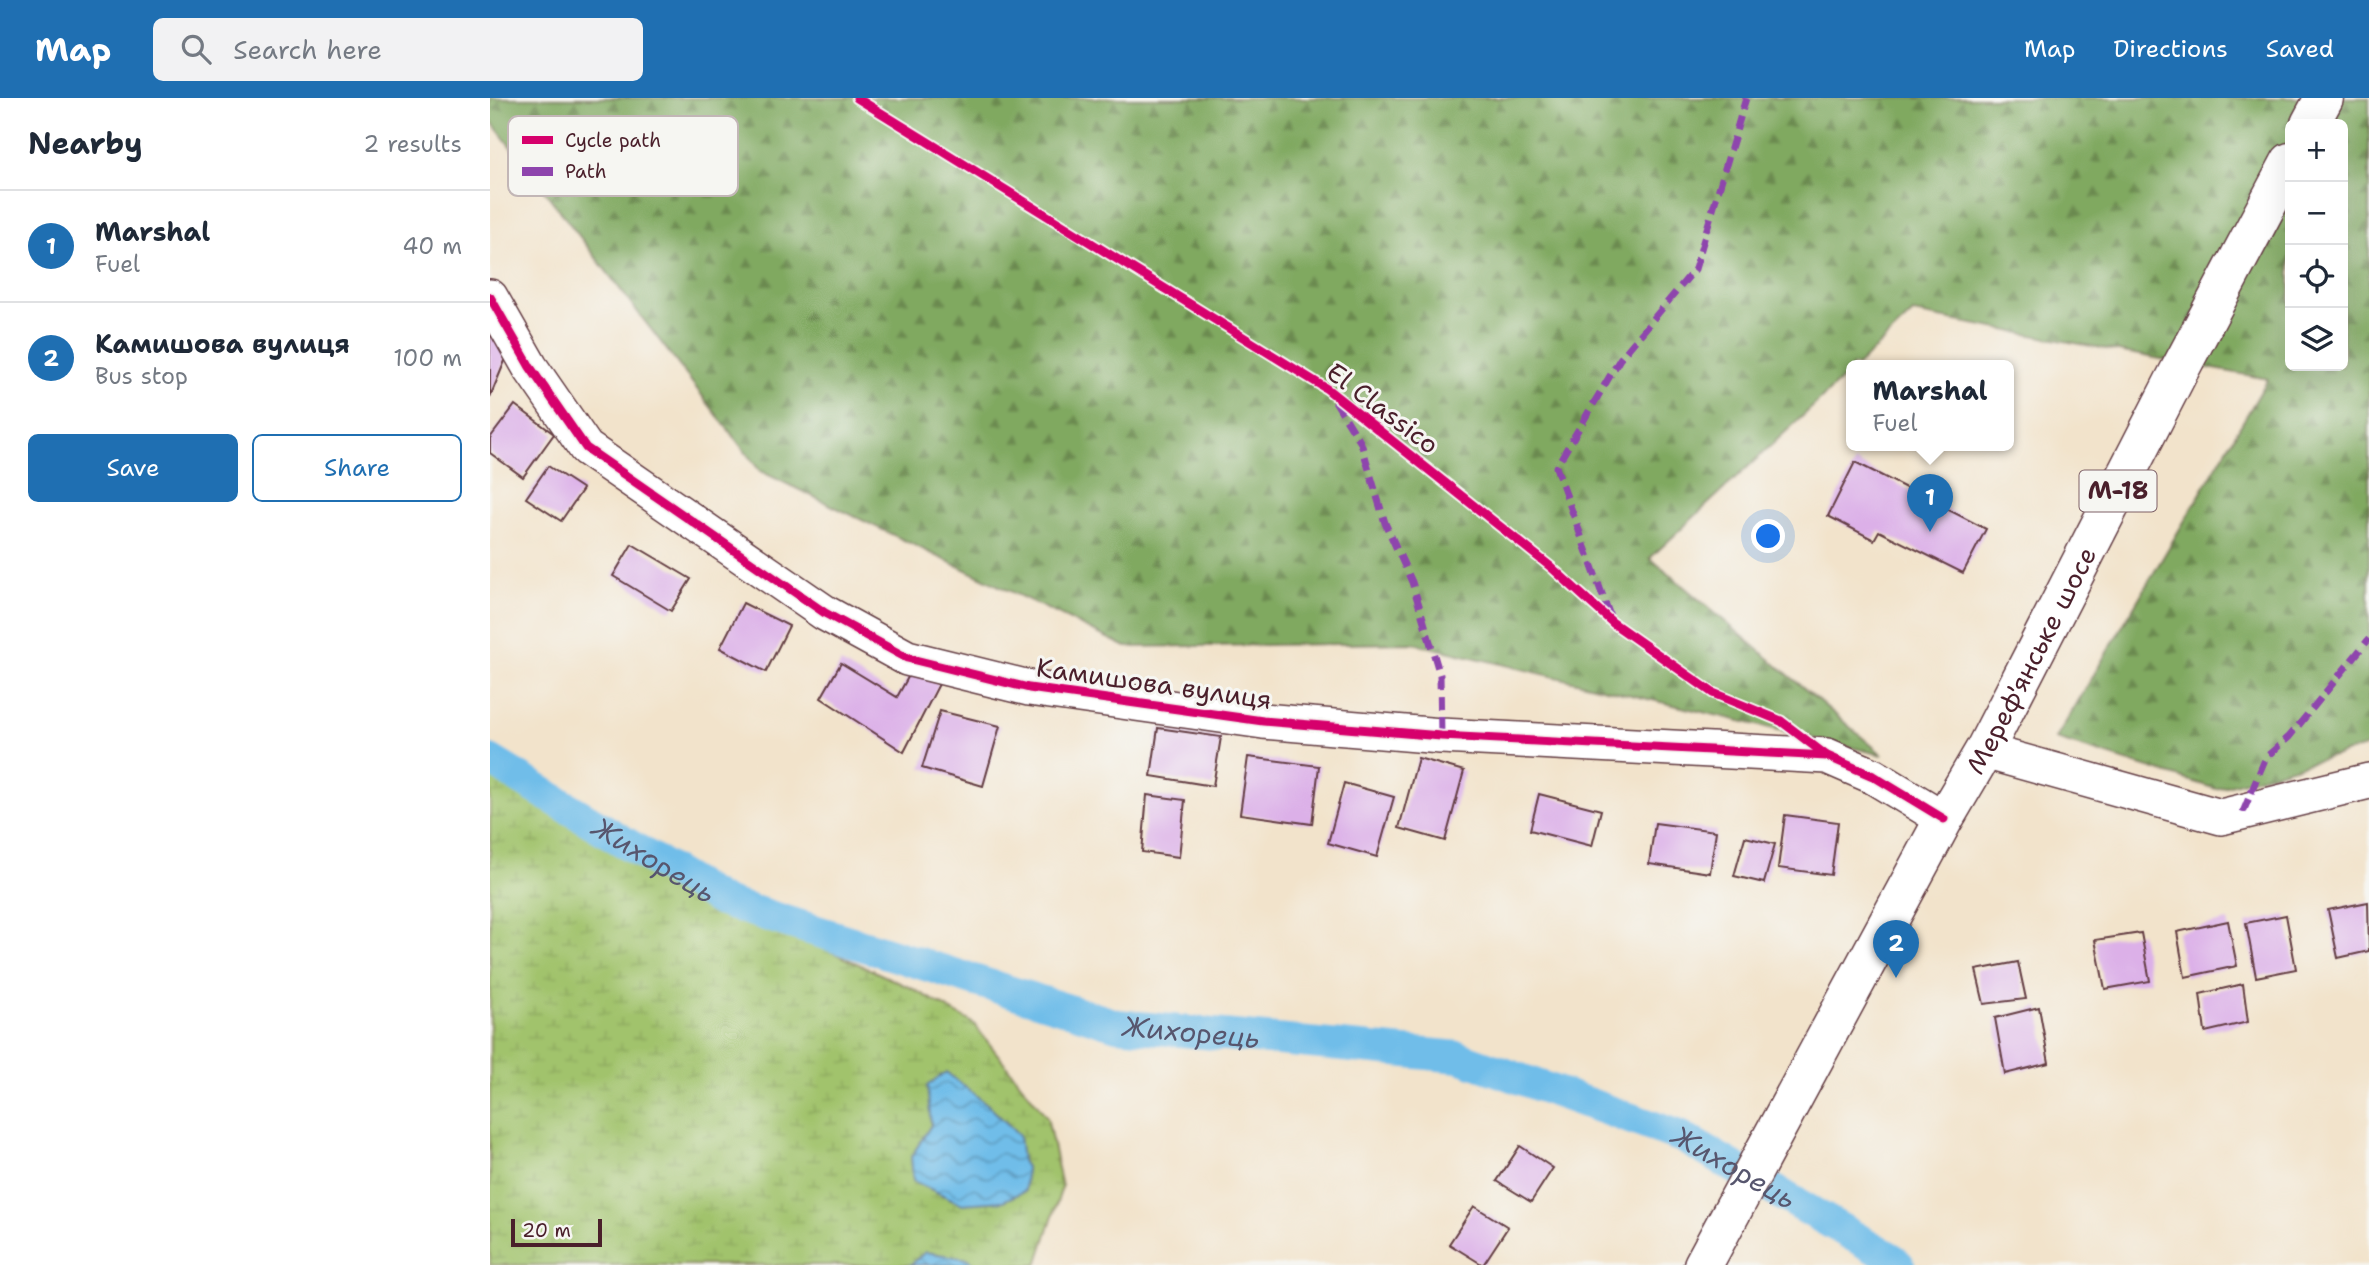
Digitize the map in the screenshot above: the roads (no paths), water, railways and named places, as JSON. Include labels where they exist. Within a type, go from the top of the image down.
[{"type":"highway","points":[[2314,119],[2324,98]]},
{"type":"highway","name":"Мереф'янське шосе","points":[[1703,1265],[1984,751],[2285,172]]},
{"type":"street","name":"Камишова вулиця","points":[[490,297],[530,368],[586,448],[825,613],[907,658],[1029,688],[1263,721],[1441,736],[1827,756],[1872,776],[1944,820]]},
{"type":"street","points":[[1984,751],[2221,817],[2369,781]]},
{"type":"water","points":[[946,1072],[987,1104],[1019,1135],[1022,1161],[1026,1167],[1025,1191],[1003,1201],[962,1204],[913,1181],[911,1157],[931,1125],[927,1086]]},
{"type":"water","points":[[925,1252],[969,1259],[974,1265],[910,1265]]},
{"type":"waterway","name":"Жихорець","points":[[490,760],[721,901],[1117,1025],[1459,1057],[1682,1137],[1893,1259],[1899,1265]]},
{"type":"place","name":"Marshal","points":[[1930,532]]},
{"type":"place","name":"Камишова вулиця","points":[[1896,978]]}]
